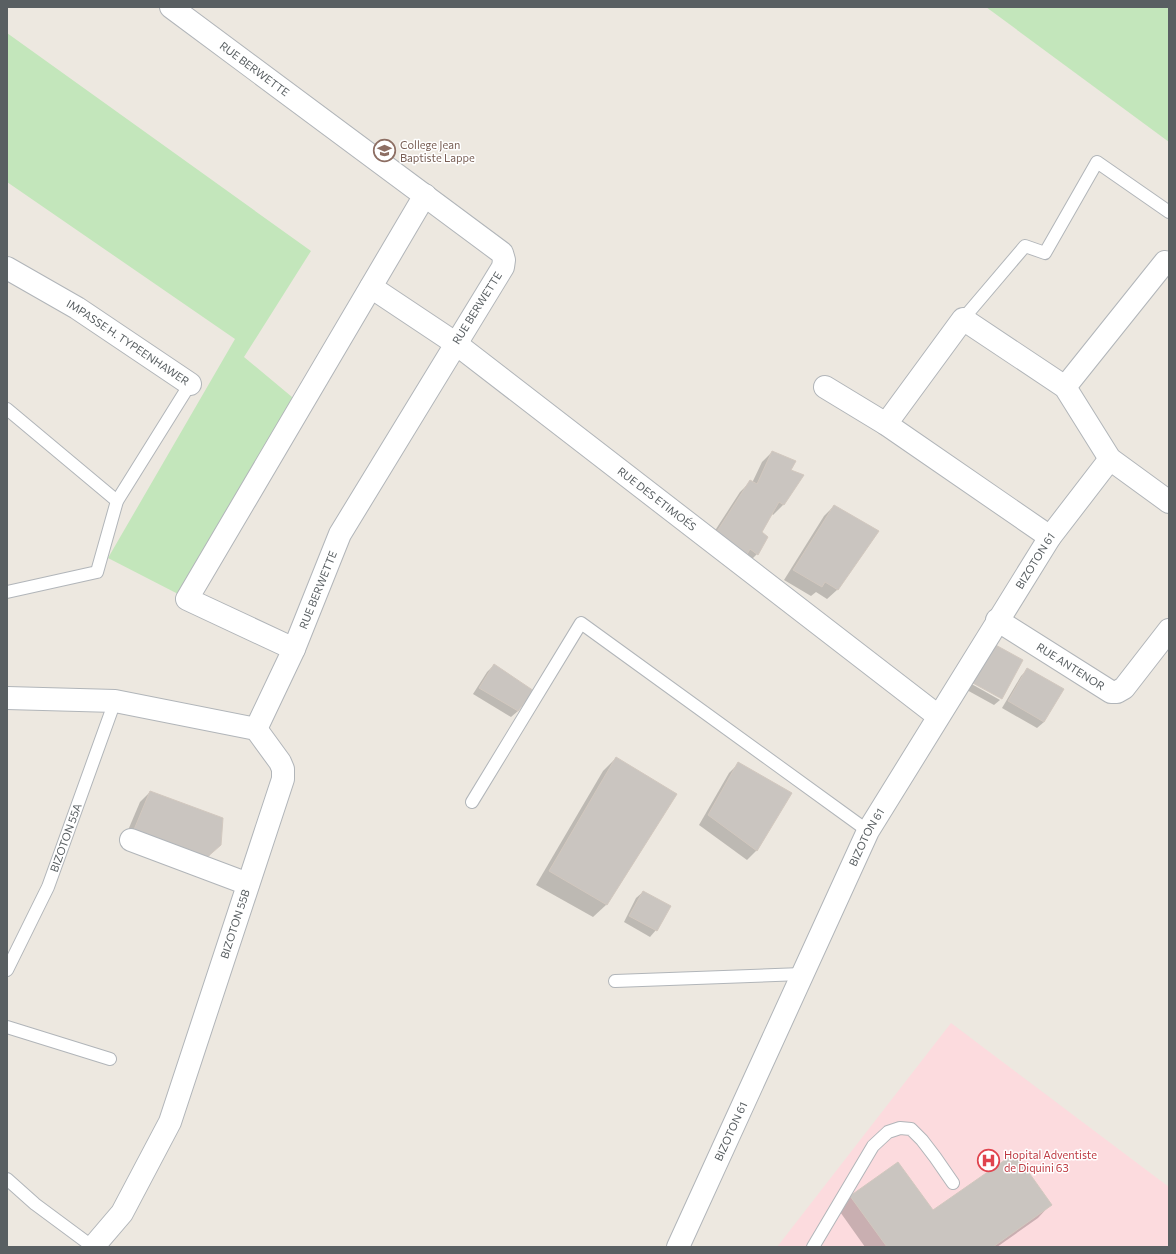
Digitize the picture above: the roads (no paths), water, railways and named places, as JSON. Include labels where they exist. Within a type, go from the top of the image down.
[{"type":"street","name":"RUE BERWETTE","points":[[171,7],[502,253],[504,260],[503,267],[340,534],[294,649],[256,728]]},
{"type":"street","points":[[294,649],[186,599],[425,195]]},
{"type":"street","points":[[1065,387],[1165,262]]},
{"type":"street","name":"IMPASSE H. TYPEENHAWER","points":[[7,268],[78,308],[190,384]]},
{"type":"street","name":"RUE DES ETIMOÉS","points":[[371,287],[455,344],[938,716]]},
{"type":"street","points":[[886,424],[963,319],[1065,387],[1110,459],[1169,502]]},
{"type":"street","points":[[825,387],[886,424],[1050,537]]},
{"type":"street","name":"BIZOTON 61","points":[[678,1247],[868,831],[997,620],[1050,537],[1110,459]]},
{"type":"street","name":"RUE ANTENOR","points":[[997,620],[1110,692],[1117,692],[1124,688],[1169,630]]},
{"type":"street","points":[[7,698],[115,701],[256,728]]},
{"type":"street","name":"BIZOTON 55B","points":[[93,1247],[122,1213],[170,1122],[283,779],[283,769],[256,728]]},
{"type":"street","points":[[131,840],[248,884]]},
{"type":"lane","points":[[963,319],[1025,246],[1045,253],[1097,162],[1169,212]]},
{"type":"lane","name":"IMPASSE H. TYPEENHAWER","points":[[7,592],[97,572],[116,502],[190,384]]},
{"type":"lane","points":[[7,409],[116,502]]},
{"type":"lane","points":[[472,802],[581,623],[868,831]]},
{"type":"lane","name":"BIZOTON 55A","points":[[7,970],[48,887],[115,701]]},
{"type":"lane","points":[[615,981],[802,974]]},
{"type":"lane","points":[[7,1027],[110,1059]]},
{"type":"lane","points":[[813,1247],[873,1146],[888,1132],[900,1128],[911,1129],[936,1156],[953,1183]]},
{"type":"lane","points":[[7,1179],[35,1204],[93,1247]]},
{"type":"place","name":"College Jean Baptiste Lappe","points":[[384,151]]},
{"type":"place","name":"Hopital Adventiste de Diquini 63","points":[[989,1161]]}]
